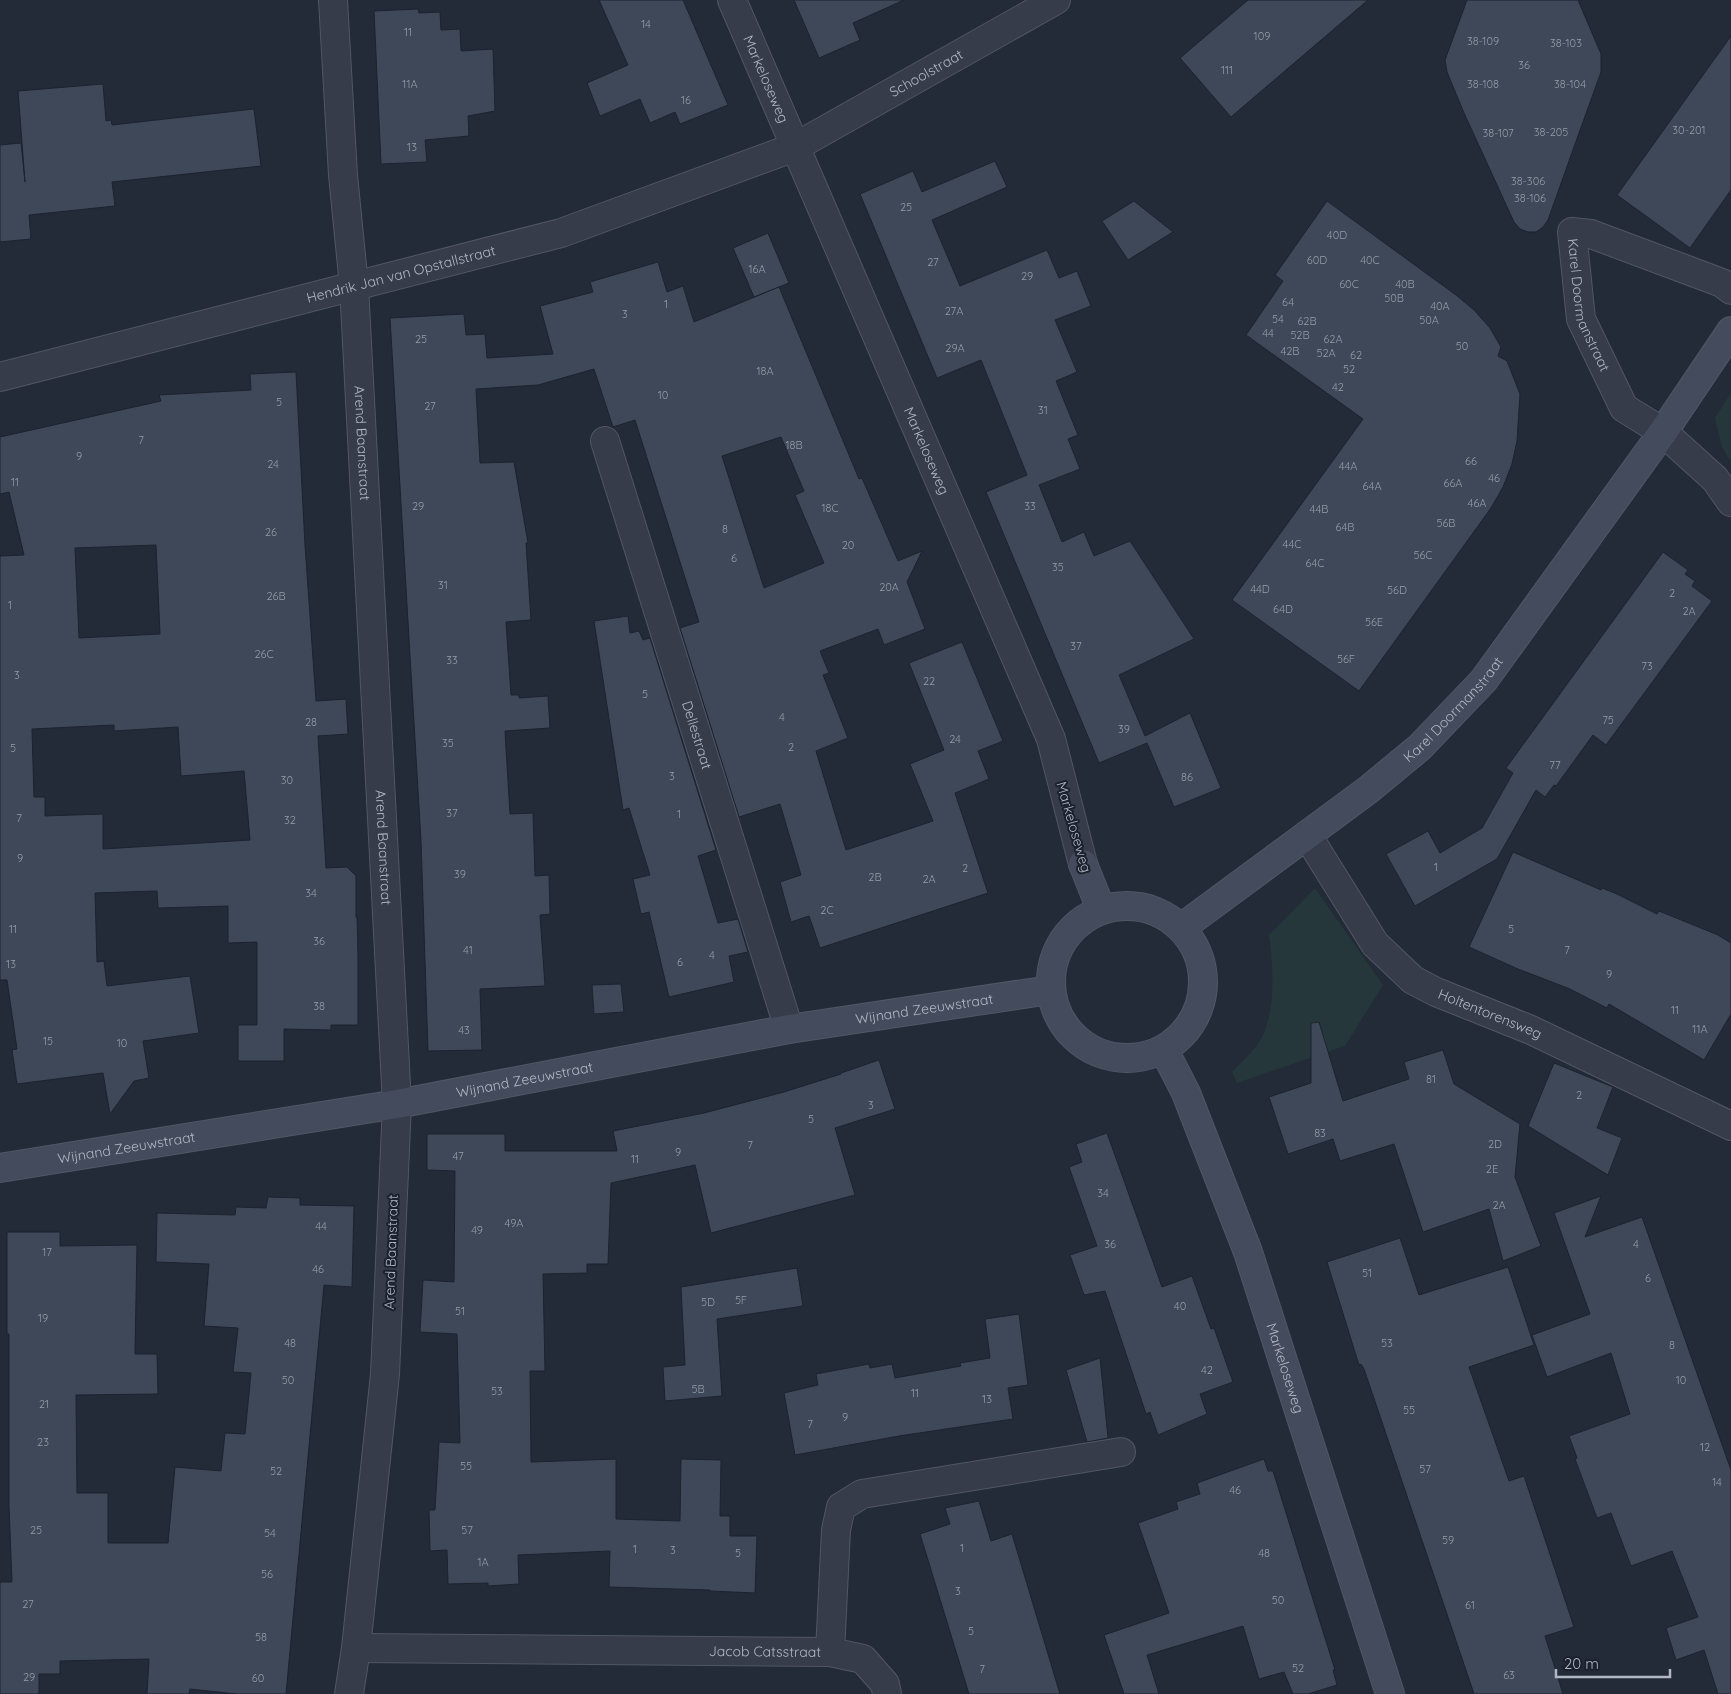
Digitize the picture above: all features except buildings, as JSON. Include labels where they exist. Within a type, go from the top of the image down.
[{"type":"main road","name":"Karel Doormanstraat","points":[[1182,928],[1368,790],[1420,747],[1484,680],[1663,432],[1731,331]]},
{"type":"main road","name":"Markeloseweg","points":[[1082,864],[1101,909]]},
{"type":"main road","points":[[1131,905],[1159,912],[1182,928],[1190,938],[1201,962],[1202,996],[1193,1021],[1172,1044],[1164,1050],[1123,1058],[1097,1053],[1072,1036],[1058,1016],[1050,990],[1051,970],[1059,944],[1079,922],[1101,909],[1131,905]]},
{"type":"main road","name":"Wijnand Zeeuwstraat","points":[[0,1168],[397,1104],[789,1029],[1050,990]]},
{"type":"main road","name":"Markeloseweg","points":[[1164,1050],[1186,1093],[1248,1252],[1390,1694]]},
{"type":"street","name":"Arend Baanstraat","points":[[333,0],[343,175],[354,286],[397,1104],[385,1374],[356,1648],[349,1694]]},
{"type":"street","name":"Markeloseweg","points":[[732,0],[1051,739],[1082,864]]},
{"type":"street","name":"Schoolstraat","points":[[795,147],[1056,0]]},
{"type":"street","name":"Hendrik Jan van Opstallstraat","points":[[0,377],[561,233],[795,147]]},
{"type":"street","name":"Karel Doormanstraat","points":[[1663,432],[1624,408],[1581,319],[1572,232],[1591,234],[1722,283],[1731,290]]},
{"type":"street","points":[[1663,432],[1715,479],[1731,502]]},
{"type":"street","name":"Dellestraat","points":[[605,441],[789,1029]]},
{"type":"street","name":"Holtentorensweg","points":[[1307,835],[1375,944],[1413,980],[1436,992],[1531,1030],[1731,1126]]},
{"type":"street","name":"Jacob Catsstraat","points":[[356,1648],[830,1652],[836,1530],[841,1507],[862,1494],[1121,1452]]},
{"type":"street","points":[[830,1652],[863,1660],[885,1684],[886,1694]]},
{"type":"shaded area","points":[[1731,393],[1731,462],[1722,447],[1715,418]]},
{"type":"shaded area","points":[[1315,888],[1383,985],[1345,1046],[1237,1083],[1232,1072],[1259,1042],[1269,1018],[1272,990],[1272,961],[1269,935]]}]
